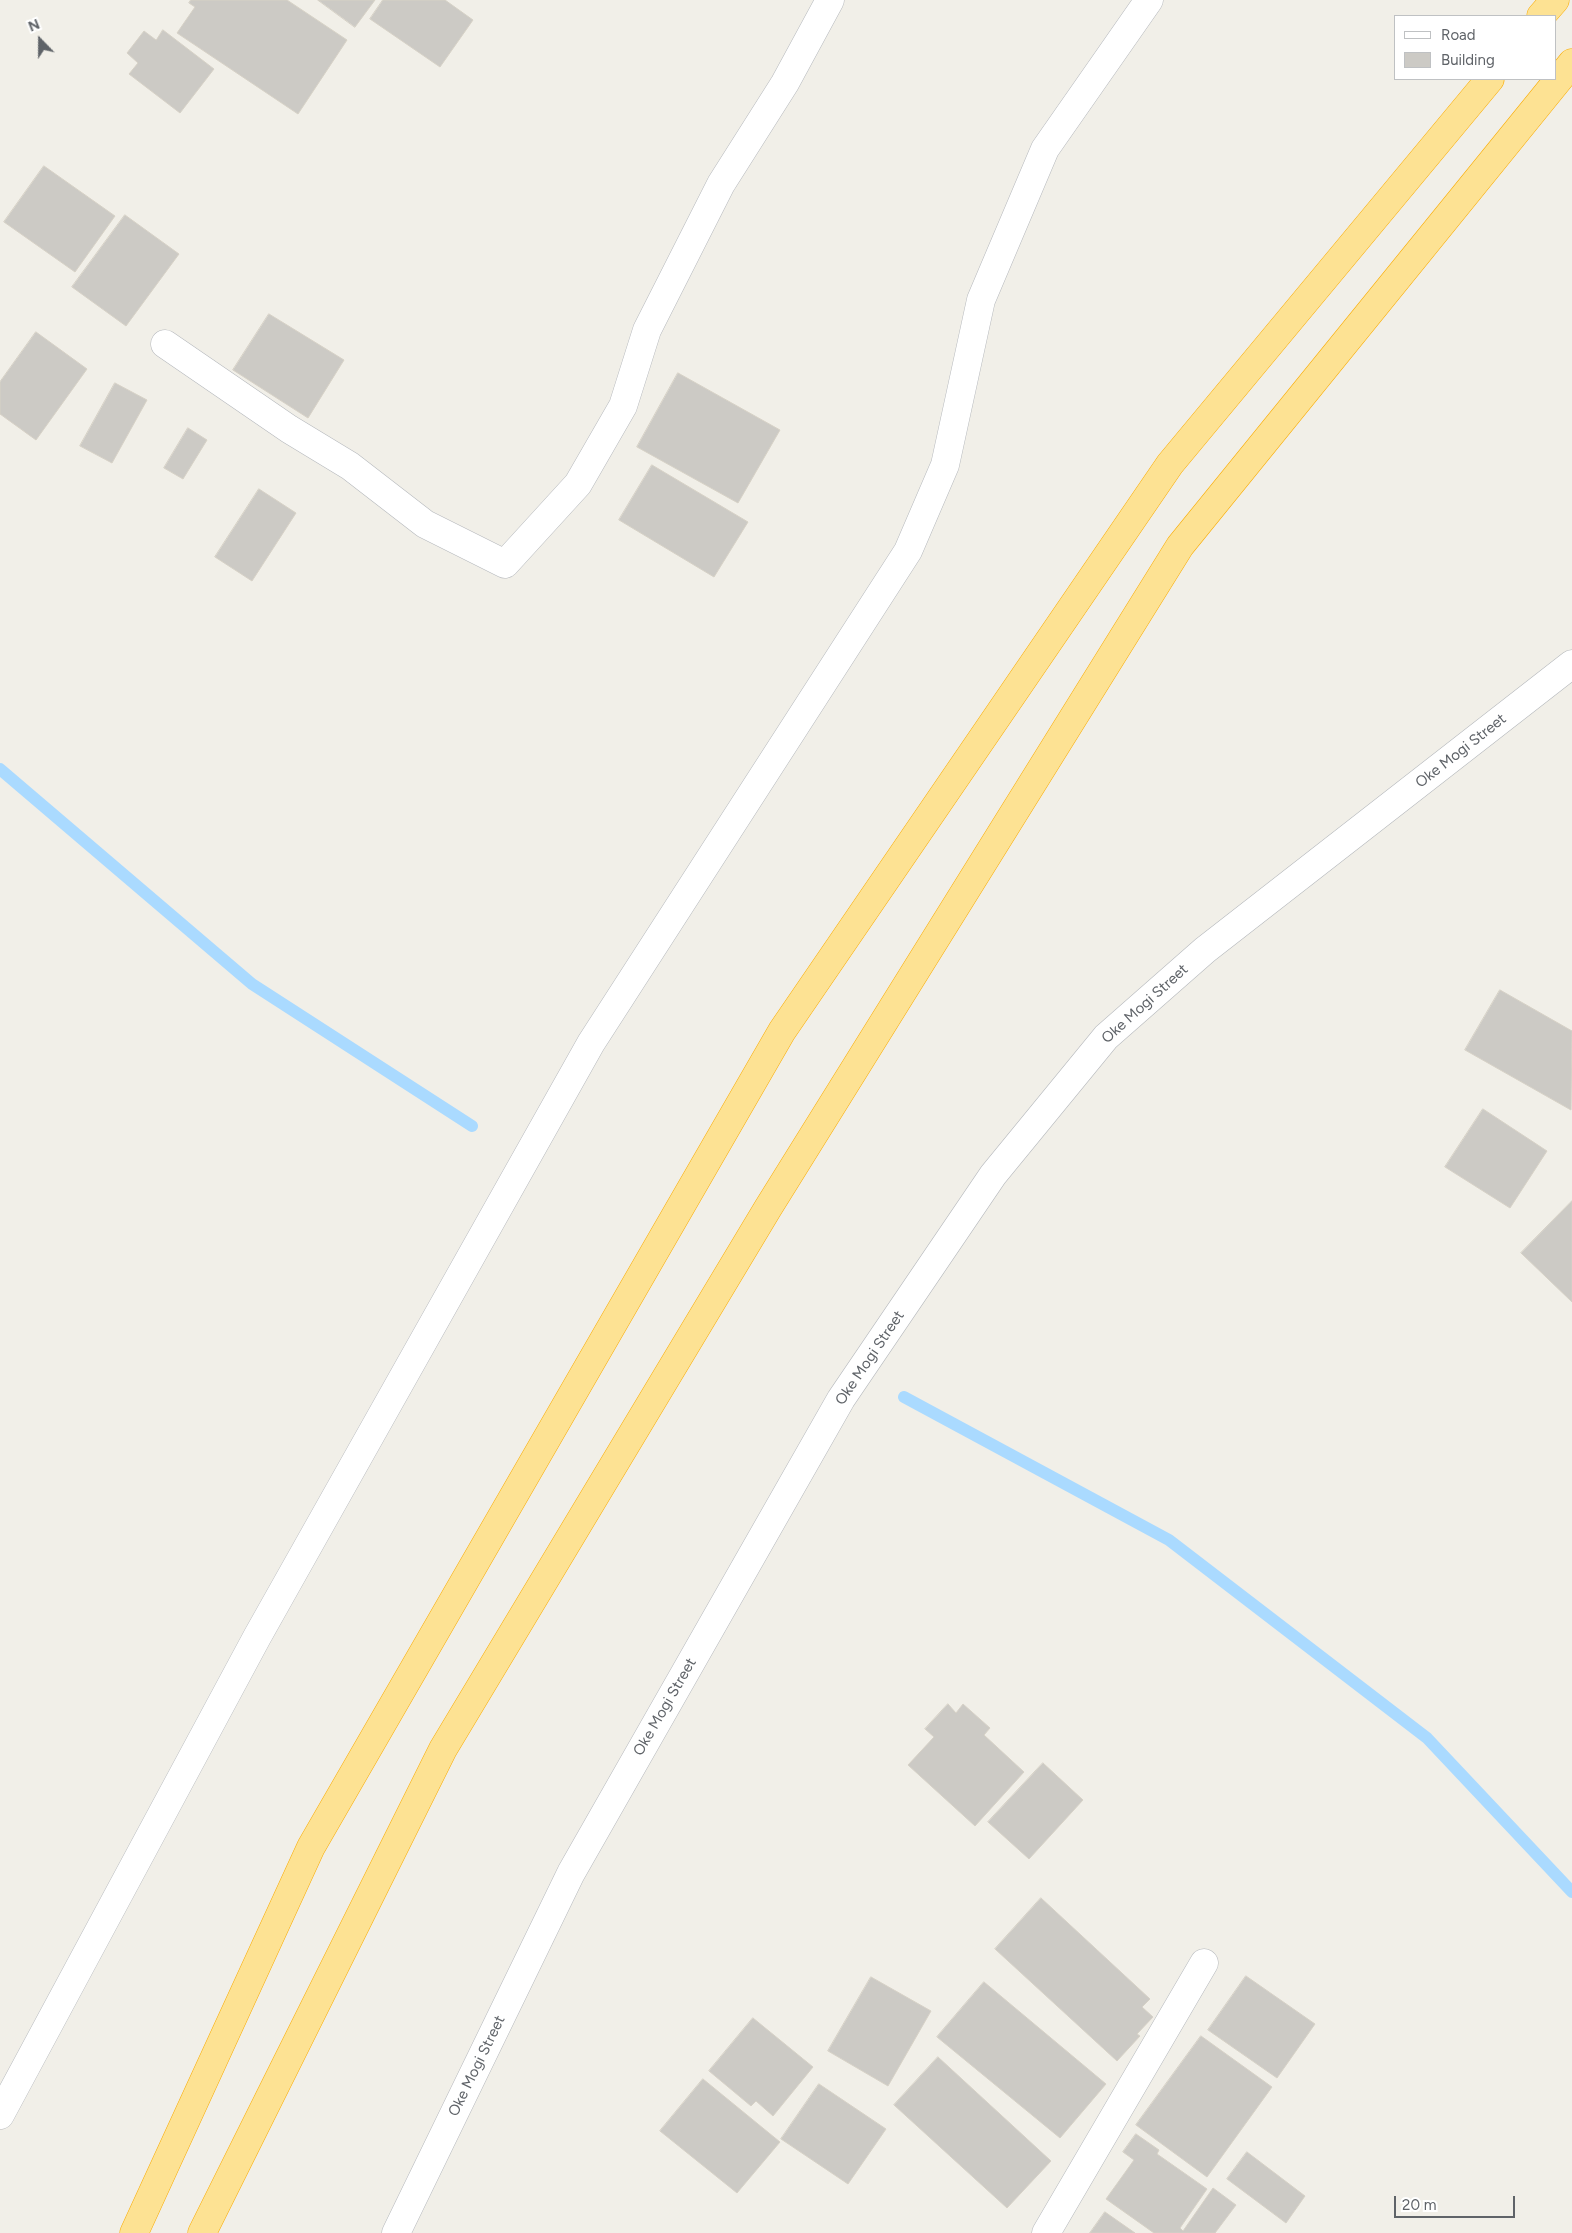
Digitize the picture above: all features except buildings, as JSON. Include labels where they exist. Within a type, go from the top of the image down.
[{"type":"highway","points":[[1542,15],[1555,0]]},
{"type":"highway","points":[[202,2233],[443,1750],[768,1208],[1180,546],[1572,63]]},
{"type":"highway","points":[[134,2233],[312,1847],[782,1031],[1170,464],[1489,80]]},
{"type":"street","points":[[165,344],[289,429],[350,466],[425,524],[504,564],[578,484],[623,406],[647,330],[721,184],[785,83],[830,0]]},
{"type":"street","points":[[0,2115],[257,1637],[591,1043],[908,551],[944,465],[981,300],[1045,150],[1149,0]]},
{"type":"street","name":"Oke Mogi Street","points":[[396,2233],[571,1873],[841,1399],[993,1175],[1106,1037],[1162,987],[1204,950],[1572,664]]},
{"type":"street","points":[[1046,2233],[1204,1963]]},
{"type":"waterway","points":[[0,769],[252,984],[472,1126]]},
{"type":"waterway","points":[[904,1397],[1169,1540],[1427,1738],[1572,1892]]}]
